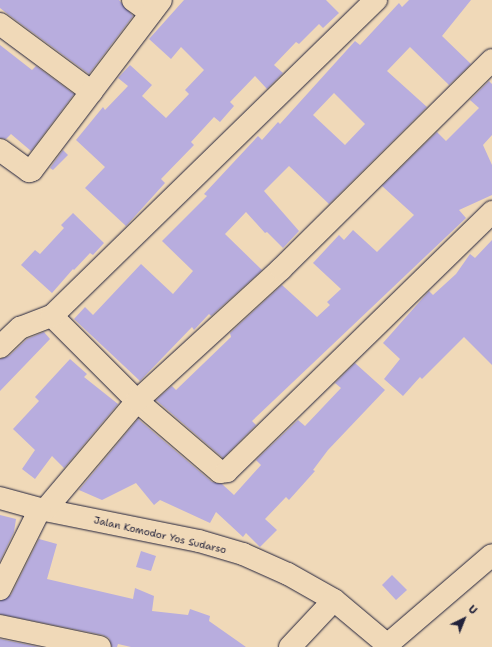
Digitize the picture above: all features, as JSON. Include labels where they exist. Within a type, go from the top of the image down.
[{"type":"street","points":[[0,150],[29,171],[32,170],[156,7],[133,0]]},
{"type":"street","points":[[0,347],[20,328],[52,316],[376,0]]},
{"type":"street","points":[[0,24],[92,92]]},
{"type":"street","points":[[0,589],[42,510],[137,401],[281,269],[492,60]]},
{"type":"street","points":[[52,316],[137,401],[220,472],[227,471],[492,212]]},
{"type":"street","name":"Jalan Komodor Yos Sudarso","points":[[0,498],[42,510],[199,541],[243,554],[288,574],[334,600],[389,646]]},
{"type":"street","points":[[389,646],[492,556]]},
{"type":"street","points":[[290,647],[334,600]]},
{"type":"street","points":[[0,626],[65,643],[100,647]]},
{"type":"building","points":[[0,0],[119,0],[133,16],[89,74],[0,8]]},
{"type":"building","points":[[184,0],[326,0],[339,13],[323,28],[319,24],[299,44],[296,42],[274,65],[283,73],[267,89],[255,76],[230,102],[234,106],[220,122],[214,117],[191,142],[194,145],[161,179],[165,183],[126,226],[85,188],[105,167],[76,140],[103,107],[105,110],[128,86],[118,78],[130,65],[152,85],[142,96],[166,118],[189,94],[185,90],[204,70],[181,47],[171,59],[149,39]]},
{"type":"building","points":[[409,0],[471,0],[442,36],[471,64],[449,85],[410,47],[387,71],[427,107],[329,204],[289,166],[264,191],[299,231],[283,248],[267,232],[265,233],[246,212],[225,234],[262,270],[211,316],[209,314],[194,330],[192,327],[140,381],[74,319],[85,307],[93,315],[141,264],[173,294],[193,271],[162,241],[207,196],[204,194],[258,136],[262,140],[278,122],[280,124],[355,41],[360,45],[399,3],[402,7]],"holes":[[[334,93],[365,124],[345,145],[313,115]]]},
{"type":"building","points":[[0,45],[32,70],[36,66],[74,94],[31,151],[11,134],[6,139],[0,138]]},
{"type":"building","points":[[489,81],[492,84],[492,135],[483,145],[492,165],[492,195],[459,210],[466,218],[252,421],[256,425],[223,458],[156,400],[172,386],[176,390],[231,337],[230,333],[282,285],[317,317],[330,305],[327,302],[341,289],[313,263],[339,235],[344,240],[353,230],[377,252],[414,215],[382,186],[437,132],[446,141],[479,108],[470,100]]},
{"type":"building","points":[[63,150],[68,155],[53,170],[50,168]]},
{"type":"building","points":[[73,213],[104,243],[93,255],[90,253],[74,270],[73,269],[52,293],[21,265],[35,250],[40,254],[64,228],[61,225]]},
{"type":"building","points":[[492,240],[492,365],[464,337],[422,379],[420,377],[403,396],[384,379],[400,359],[383,343],[429,291],[433,295],[456,274],[470,254],[475,258]]},
{"type":"building","points":[[44,332],[50,339],[0,391],[0,359],[9,356],[27,339]]},
{"type":"building","points":[[70,359],[87,374],[84,377],[118,404],[64,468],[52,456],[35,479],[22,469],[35,450],[13,429],[39,401],[35,397]]},
{"type":"building","points":[[355,363],[385,390],[328,450],[313,470],[315,471],[289,500],[286,497],[265,519],[277,530],[260,547],[246,533],[243,537],[216,512],[210,523],[160,500],[154,505],[136,483],[102,500],[79,490],[138,419],[212,482],[222,484],[234,495],[261,465],[256,460],[298,420],[305,426],[341,388],[335,383]]},
{"type":"building","points":[[0,515],[16,519],[14,532],[0,561]]},
{"type":"building","points":[[39,539],[57,544],[47,579],[133,599],[135,588],[154,596],[152,611],[188,615],[190,609],[210,616],[209,621],[246,647],[131,647],[118,644],[117,647],[112,647],[109,638],[103,635],[0,614],[0,601],[11,595]]},
{"type":"building","points":[[141,551],[156,556],[151,571],[136,567]]},
{"type":"building","points":[[392,575],[407,590],[396,600],[382,585]]},
{"type":"building","points":[[0,639],[39,647],[0,647]]}]
